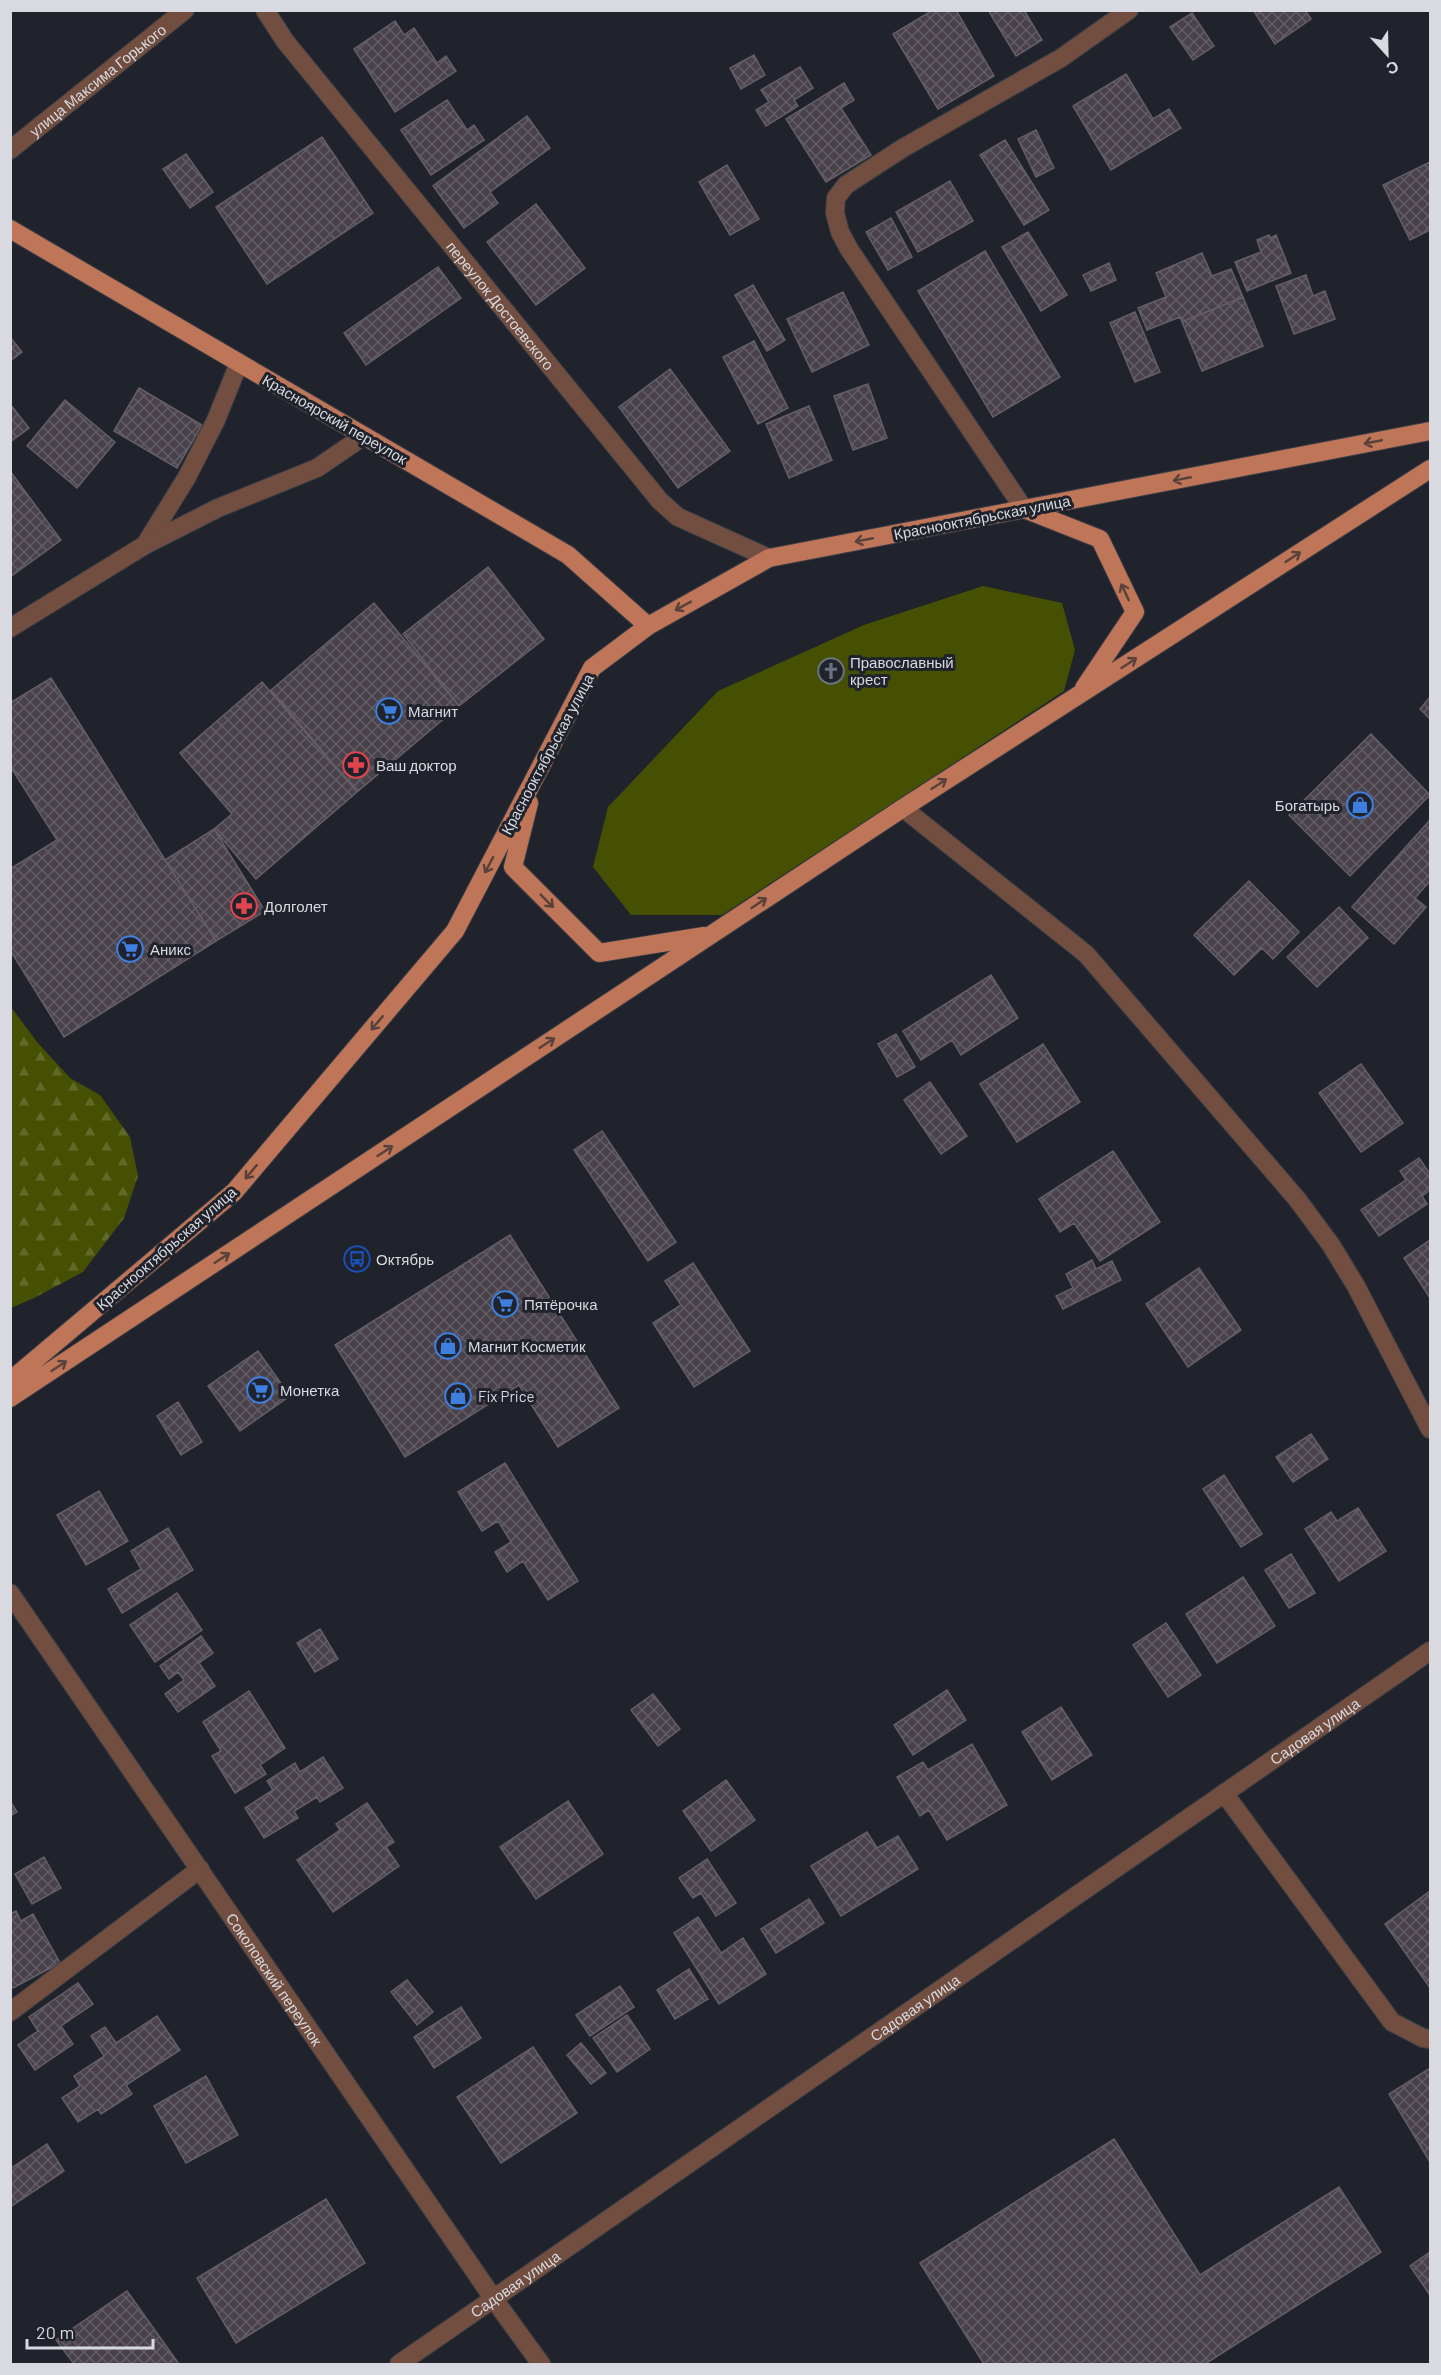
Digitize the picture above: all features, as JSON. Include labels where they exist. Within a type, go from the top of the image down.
[{"type":"main road","name":"Красноярский переулок","points":[[10,229],[568,555],[648,626]]},
{"type":"main road","name":"Краснооктябрьская улица","points":[[10,1381],[234,1192],[455,931],[592,668],[648,626],[769,558],[1431,430]]},
{"type":"main road","name":"Краснооктябрьская улица","points":[[10,1398],[903,808],[1431,469]]},
{"type":"main road","points":[[1024,509],[1100,539],[1135,612],[1079,694]]},
{"type":"main road","points":[[536,776],[513,867],[599,953],[710,935]]},
{"type":"street","name":"улица Максима Горького","points":[[10,150],[185,10]]},
{"type":"street","name":"переулок Достоевского","points":[[265,10],[285,41],[660,501],[678,518],[769,558]]},
{"type":"street","points":[[1024,509],[849,249],[840,232],[835,213],[836,198],[846,185],[884,160],[1061,58],[1129,10]]},
{"type":"street","points":[[145,545],[187,477],[216,420],[239,363]]},
{"type":"street","points":[[10,628],[145,545],[218,508],[317,468],[364,436]]},
{"type":"street","points":[[903,808],[1086,954],[1297,1199],[1331,1245],[1356,1286],[1431,1429]]},
{"type":"street","name":"Соколовский переулок","points":[[10,1593],[493,2298],[541,2364]]},
{"type":"street","name":"Садовая улица","points":[[399,2364],[1431,1651]]},
{"type":"street","points":[[1224,1793],[1392,2022],[1407,2031],[1431,2039]]},
{"type":"street","points":[[10,2012],[200,1869]]},
{"type":"green space","points":[[983,586],[1062,603],[1075,650],[1064,691],[722,915],[631,915],[593,867],[608,807],[718,691],[864,625]]},
{"type":"green space","points":[[11,1007],[37,1042],[70,1078],[100,1095],[130,1137],[138,1176],[124,1218],[83,1272],[11,1308]]},
{"type":"building","points":[[933,10],[956,10],[994,76],[938,109],[893,34]]},
{"type":"building","points":[[988,10],[1024,10],[1042,40],[1016,56]]},
{"type":"building","points":[[1253,10],[1305,10],[1311,19],[1275,44]]},
{"type":"building","points":[[1192,13],[1214,46],[1193,60],[1170,27]]},
{"type":"building","points":[[395,21],[404,35],[414,28],[437,63],[446,56],[456,71],[395,112],[354,49]]},
{"type":"building","points":[[754,55],[765,75],[741,89],[730,68]]},
{"type":"building","points":[[800,67],[813,88],[794,100],[798,106],[766,126],[756,110],[769,102],[761,90]]},
{"type":"building","points":[[1126,74],[1153,119],[1169,109],[1181,128],[1111,170],[1073,106]]},
{"type":"building","points":[[844,83],[854,100],[841,108],[871,155],[826,182],[786,119]]},
{"type":"building","points":[[447,100],[467,130],[474,125],[484,140],[431,175],[401,130]]},
{"type":"building","points":[[527,116],[550,148],[490,192],[498,203],[464,228],[433,186]]},
{"type":"building","points":[[1036,130],[1054,168],[1036,177],[1018,139]]},
{"type":"building","points":[[322,137],[373,213],[267,284],[216,207]]},
{"type":"building","points":[[1005,140],[1049,210],[1024,225],[980,155]]},
{"type":"building","points":[[186,154],[213,192],[190,208],[163,169]]},
{"type":"building","points":[[1430,162],[1430,230],[1410,240],[1383,185]]},
{"type":"building","points":[[727,165],[759,219],[730,235],[699,182]]},
{"type":"building","points":[[950,181],[973,221],[918,252],[896,212]]},
{"type":"building","points":[[536,204],[585,268],[536,305],[487,242]]},
{"type":"building","points":[[891,218],[912,257],[888,270],[866,232]]},
{"type":"building","points":[[1028,232],[1067,295],[1041,311],[1002,247]]},
{"type":"building","points":[[1269,235],[1270,238],[1276,235],[1291,273],[1247,291],[1235,262],[1261,252],[1257,240]]},
{"type":"building","points":[[985,251],[1060,377],[993,417],[918,291]]},
{"type":"building","points":[[1202,253],[1212,276],[1231,269],[1243,297],[1182,322],[1180,317],[1147,330],[1138,308],[1166,297],[1156,273]]},
{"type":"building","points":[[1109,263],[1116,280],[1091,291],[1083,275]]},
{"type":"building","points":[[438,267],[461,298],[366,365],[344,333]]},
{"type":"building","points":[[1306,275],[1313,296],[1325,291],[1335,319],[1294,334],[1276,286]]},
{"type":"building","points":[[753,285],[785,340],[767,351],[735,295]]},
{"type":"building","points":[[843,292],[869,345],[812,372],[787,319]]},
{"type":"building","points":[[1243,297],[1263,346],[1202,371],[1182,322]]},
{"type":"building","points":[[1135,312],[1160,372],[1135,382],[1110,323]]},
{"type":"building","points":[[10,337],[22,352],[10,361]]},
{"type":"building","points":[[754,341],[788,408],[758,424],[723,357]]},
{"type":"building","points":[[670,369],[730,451],[678,488],[619,407]]},
{"type":"building","points":[[868,384],[887,438],[853,450],[834,396]]},
{"type":"building","points":[[139,388],[202,425],[177,468],[114,431]]},
{"type":"building","points":[[65,400],[115,442],[77,488],[27,446]]},
{"type":"building","points":[[10,404],[29,428],[10,442]]},
{"type":"building","points":[[809,406],[832,460],[789,478],[766,424]]},
{"type":"building","points":[[10,471],[61,540],[10,577]]},
{"type":"building","points":[[488,567],[544,639],[459,706],[403,634]]},
{"type":"building","points":[[374,603],[459,706],[357,792],[271,690]]},
{"type":"building","points":[[51,678],[216,941],[64,1037],[10,950],[10,869],[57,840],[10,766],[10,703]]},
{"type":"building","points":[[262,682],[357,792],[256,879],[214,829],[232,814],[180,753]]},
{"type":"building","points":[[1430,697],[1430,719],[1420,709]]},
{"type":"building","name":"Богатырь","points":[[1371,734],[1430,795],[1350,876],[1289,815]]},
{"type":"building","points":[[1430,820],[1430,881],[1415,898],[1426,907],[1394,944],[1352,907]]},
{"type":"building","points":[[214,829],[265,911],[216,941],[165,860]]},
{"type":"building","points":[[1249,881],[1299,932],[1273,959],[1262,948],[1234,975],[1194,935]]},
{"type":"building","points":[[1339,907],[1368,938],[1317,987],[1287,957]]},
{"type":"building","points":[[991,975],[1018,1018],[961,1055],[952,1040],[921,1060],[903,1031]]},
{"type":"building","points":[[896,1034],[915,1067],[897,1077],[878,1044]]},
{"type":"building","points":[[1043,1044],[1080,1102],[1017,1142],[980,1084]]},
{"type":"building","points":[[1361,1064],[1403,1123],[1361,1152],[1319,1093]]},
{"type":"building","points":[[930,1082],[967,1136],[941,1154],[904,1100]]},
{"type":"building","points":[[602,1131],[676,1242],[648,1261],[574,1150]]},
{"type":"building","points":[[1113,1151],[1160,1222],[1100,1261],[1074,1223],[1060,1232],[1039,1199]]},
{"type":"building","points":[[1419,1158],[1430,1174],[1430,1190],[1422,1196],[1427,1204],[1379,1236],[1361,1210],[1406,1180],[1400,1171]]},
{"type":"building","points":[[510,1235],[619,1408],[558,1447],[519,1385],[405,1457],[335,1345]]},
{"type":"building","points":[[1430,1240],[1430,1298],[1404,1258]]},
{"type":"building","points":[[1092,1260],[1096,1269],[1112,1261],[1121,1280],[1063,1309],[1056,1296],[1073,1288],[1066,1274]]},
{"type":"building","points":[[693,1263],[750,1351],[694,1387],[653,1323],[681,1305],[665,1281]]},
{"type":"building","points":[[1199,1268],[1241,1330],[1188,1367],[1146,1304]]},
{"type":"building","points":[[258,1351],[290,1396],[240,1431],[208,1386]]},
{"type":"building","points":[[178,1402],[202,1442],[181,1455],[157,1416]]},
{"type":"building","points":[[1311,1434],[1328,1459],[1293,1482],[1276,1457]]},
{"type":"building","points":[[505,1463],[578,1581],[548,1600],[523,1561],[507,1572],[495,1552],[511,1542],[498,1521],[482,1531],[458,1492]]},
{"type":"building","points":[[1224,1475],[1262,1534],[1241,1547],[1203,1489]]},
{"type":"building","points":[[99,1491],[128,1541],[86,1565],[57,1515]]},
{"type":"building","points":[[1358,1508],[1386,1551],[1339,1581],[1305,1529],[1331,1512],[1337,1521]]},
{"type":"building","points":[[168,1528],[193,1570],[122,1613],[108,1589],[141,1569],[131,1551]]},
{"type":"building","points":[[1291,1554],[1315,1593],[1289,1608],[1265,1570]]},
{"type":"building","points":[[1243,1577],[1275,1626],[1217,1663],[1186,1614]]},
{"type":"building","points":[[177,1593],[202,1630],[155,1662],[130,1625]]},
{"type":"building","points":[[1166,1623],[1201,1675],[1168,1697],[1133,1645]]},
{"type":"building","points":[[320,1629],[338,1659],[315,1672],[297,1643]]},
{"type":"building","points":[[201,1636],[213,1653],[199,1663],[215,1686],[178,1712],[165,1694],[184,1680],[178,1672],[169,1679],[160,1666]]},
{"type":"building","points":[[947,1690],[966,1720],[913,1755],[894,1725]]},
{"type":"building","points":[[249,1691],[285,1748],[260,1765],[266,1774],[235,1793],[212,1756],[221,1751],[203,1722]]},
{"type":"building","points":[[653,1694],[680,1729],[658,1746],[631,1710]]},
{"type":"building","points":[[1061,1707],[1092,1755],[1052,1780],[1022,1732]]},
{"type":"building","points":[[972,1744],[1007,1805],[947,1840],[929,1810],[920,1816],[897,1777],[923,1762],[928,1770]]},
{"type":"building","points":[[323,1757],[343,1788],[320,1802],[317,1797],[294,1811],[298,1818],[264,1838],[245,1808],[273,1790],[267,1781],[295,1763],[300,1772]]},
{"type":"building","points":[[726,1780],[755,1820],[711,1851],[683,1811]]},
{"type":"building","points":[[10,1801],[17,1812],[10,1816]]},
{"type":"building","points":[[568,1801],[603,1854],[536,1899],[500,1847]]},
{"type":"building","points":[[367,1803],[394,1842],[386,1847],[399,1866],[333,1912],[297,1860],[340,1830],[336,1824]]},
{"type":"building","points":[[867,1832],[877,1848],[898,1836],[918,1869],[841,1916],[811,1866]]},
{"type":"building","points":[[44,1857],[61,1888],[32,1904],[15,1874]]},
{"type":"building","points":[[707,1859],[736,1903],[716,1916],[701,1893],[693,1898],[679,1878]]},
{"type":"building","points":[[1430,1891],[1430,1988],[1385,1924]]},
{"type":"building","points":[[809,1899],[824,1923],[776,1953],[761,1929]]},
{"type":"building","points":[[16,1911],[21,1921],[33,1914],[60,1963],[13,1988],[10,1983],[10,1914]]},
{"type":"building","points":[[698,1917],[721,1953],[743,1938],[766,1974],[719,2004],[674,1933]]},
{"type":"building","points":[[689,1969],[708,1999],[675,2019],[657,1990]]},
{"type":"building","points":[[407,1980],[433,2012],[417,2025],[391,1992]]},
{"type":"building","points":[[78,1983],[93,2004],[61,2026],[73,2044],[35,2070],[18,2045],[38,2031],[29,2017]]},
{"type":"building","points":[[620,1986],[634,2007],[590,2036],[576,2015]]},
{"type":"building","points":[[461,2007],[481,2038],[434,2068],[414,2037]]},
{"type":"building","points":[[627,2015],[650,2049],[617,2072],[593,2038]]},
{"type":"building","points":[[157,2016],[180,2050],[126,2085],[132,2094],[101,2114],[98,2109],[78,2122],[62,2098],[80,2086],[74,2076],[104,2056],[91,2036],[105,2027],[116,2043]]},
{"type":"building","points":[[581,2043],[606,2073],[591,2084],[567,2055]]},
{"type":"building","points":[[533,2047],[577,2113],[501,2163],[457,2097]]},
{"type":"building","points":[[1430,2068],[1430,2162],[1389,2094]]},
{"type":"building","points":[[206,2076],[238,2135],[186,2163],[154,2106]]},
{"type":"building","points":[[1114,2139],[1200,2275],[1339,2187],[1381,2252],[1205,2364],[984,2364],[920,2263]]},
{"type":"building","points":[[47,2144],[64,2171],[10,2207],[10,2169]]},
{"type":"building","points":[[326,2199],[365,2263],[236,2343],[197,2278]]},
{"type":"building","points":[[1430,2252],[1430,2295],[1410,2266]]},
{"type":"building","points":[[127,2291],[179,2364],[74,2364],[56,2340]]},
{"type":"place","name":"Православный крест","points":[[831,671]]},
{"type":"place","name":"Магнит","points":[[389,711]]},
{"type":"place","name":"Ваш доктор","points":[[356,765]]},
{"type":"place","name":"Богатырь","points":[[1360,805]]},
{"type":"place","name":"Долголет","points":[[244,906]]},
{"type":"place","name":"Аникс","points":[[130,949]]},
{"type":"place","name":"Октябрь","points":[[357,1259]]},
{"type":"place","name":"Пятёрочка","points":[[505,1304]]},
{"type":"place","name":"Магнит Косметик","points":[[448,1346]]},
{"type":"place","name":"Монетка","points":[[260,1390]]},
{"type":"place","name":"Fix Price","points":[[458,1396]]}]
